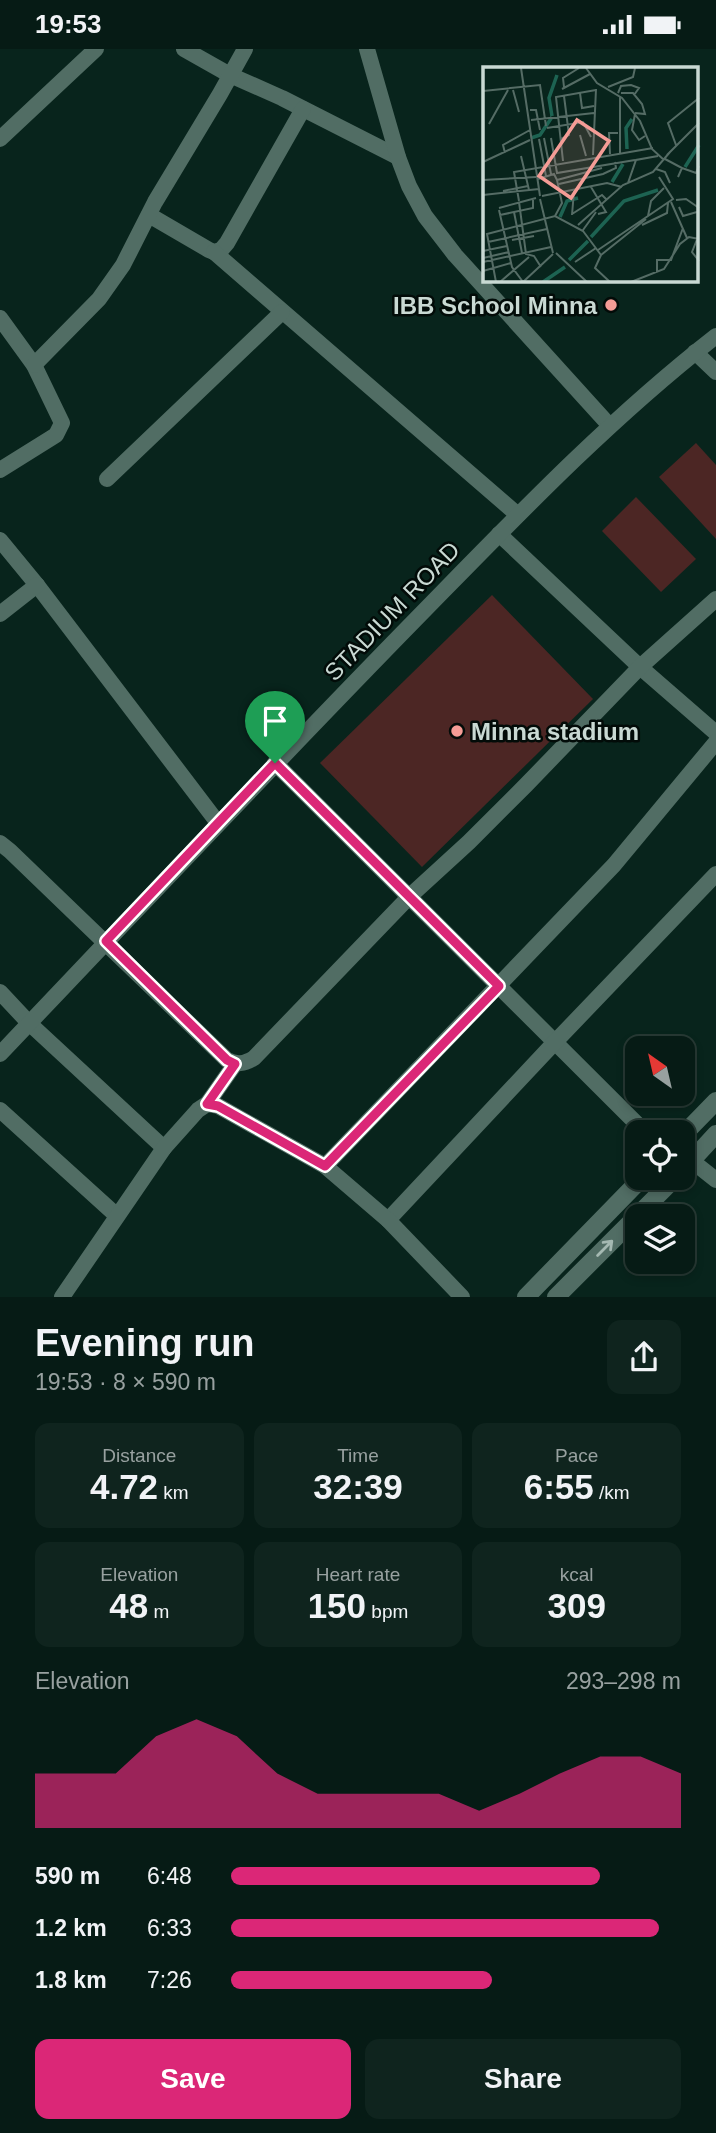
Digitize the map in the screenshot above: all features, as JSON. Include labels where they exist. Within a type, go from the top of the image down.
[{"type":"street","points":[[0,139],[96,49]]},
{"type":"street","points":[[184,49],[230,75],[398,157]]},
{"type":"street","points":[[34,365],[99,299],[123,265],[245,49]]},
{"type":"street","points":[[368,49],[398,157],[425,216],[610,426]]},
{"type":"street","points":[[214,252],[221,250],[227,243],[303,109]]},
{"type":"street","points":[[149,215],[214,252],[518,515]]},
{"type":"street","points":[[107,479],[282,312]]},
{"type":"street","points":[[0,318],[34,365],[62,423],[56,435],[0,470]]},
{"type":"street","name":"STADIUM ROAD","points":[[0,1054],[275,763],[499,534],[610,426],[716,336]]},
{"type":"street","points":[[695,352],[716,372]]},
{"type":"street","points":[[499,534],[640,667],[716,733]]},
{"type":"street","points":[[0,540],[218,823]]},
{"type":"street","points":[[0,614],[37,585]]},
{"type":"street","points":[[0,843],[106,941],[227,1060],[235,1064],[245,1063],[254,1058],[640,667],[716,599]]},
{"type":"street","points":[[325,1166],[614,865],[716,742]]},
{"type":"street","points":[[275,763],[633,1120]]},
{"type":"street","points":[[388,1220],[716,874]]},
{"type":"street","points":[[0,992],[29,1023],[164,1148]]},
{"type":"street","points":[[62,1297],[164,1148],[198,1110],[207,1104],[235,1064]]},
{"type":"street","points":[[695,1123],[716,1101]]},
{"type":"street","points":[[207,1104],[218,1106],[325,1166],[388,1220],[462,1297]]},
{"type":"street","points":[[0,1110],[117,1215]]},
{"type":"street","points":[[695,1157],[716,1134]]},
{"type":"street","points":[[695,1170],[716,1180]]},
{"type":"street","points":[[526,1297],[630,1190]]},
{"type":"street","points":[[556,1297],[663,1190]]},
{"type":"shaded area","points":[[696,443],[716,465],[716,539],[659,477]]},
{"type":"shaded area","points":[[636,497],[696,559],[661,592],[602,531]]},
{"type":"shaded area","name":"Minna stadium","points":[[492,595],[593,699],[422,867],[320,763]]},
{"type":"place","name":"IBB School Minna","points":[[611,305]]},
{"type":"place","name":"Minna stadium","points":[[457,731]]},
{"type":"route","points":[[275,763],[499,986],[325,1166],[218,1106],[207,1104],[235,1064],[227,1060],[106,941],[275,763]]}]
